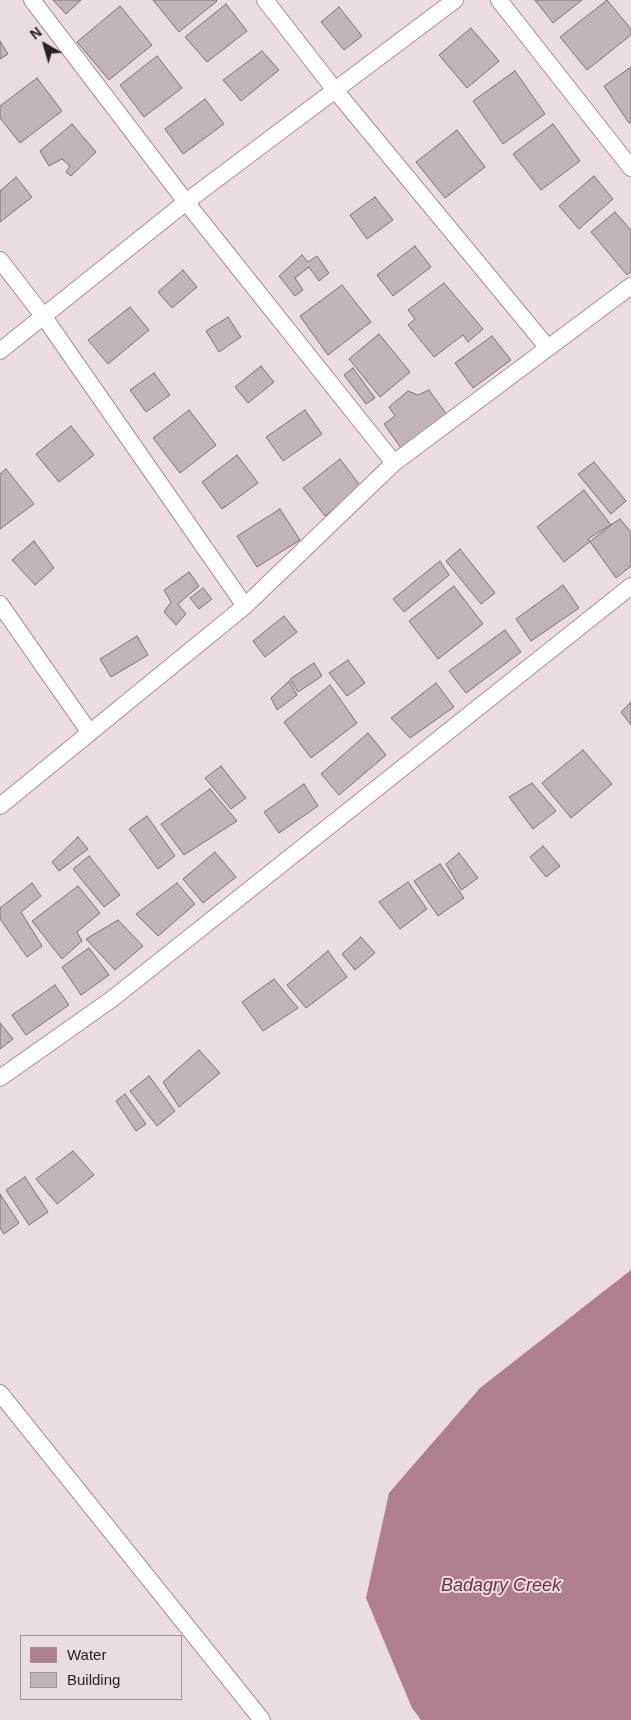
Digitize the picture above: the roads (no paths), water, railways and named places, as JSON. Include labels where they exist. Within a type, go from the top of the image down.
[{"type":"lane","points":[[32,0],[186,202],[394,462]]},
{"type":"lane","points":[[266,0],[335,90],[548,348]]},
{"type":"lane","points":[[0,351],[186,202],[455,0]]},
{"type":"lane","points":[[499,0],[631,168]]},
{"type":"lane","points":[[0,260],[44,317],[245,606]]},
{"type":"lane","points":[[0,806],[245,606],[394,462],[631,286]]},
{"type":"lane","points":[[0,1078],[112,999],[631,586]]},
{"type":"lane","points":[[0,604],[90,733]]},
{"type":"lane","points":[[0,1393],[262,1720]]},
{"type":"water","name":"Badagry Creek","points":[[631,1270],[631,1720],[421,1720],[412,1708],[366,1598],[389,1493],[480,1388]]}]
